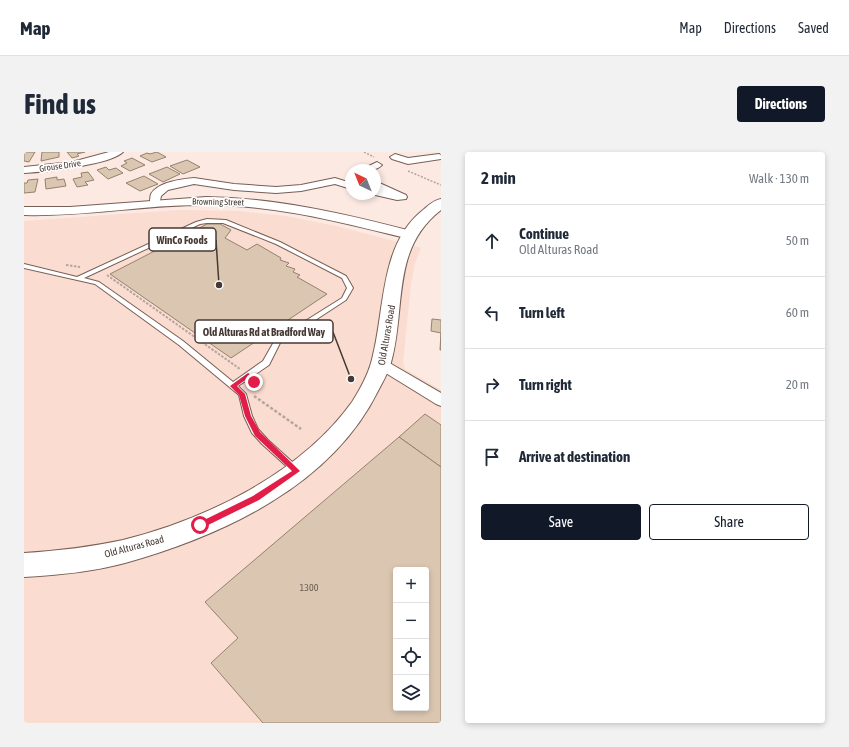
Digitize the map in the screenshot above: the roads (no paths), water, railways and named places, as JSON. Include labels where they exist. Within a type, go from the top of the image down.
[{"type":"main road","name":"Old Alturas Road","points":[[24,565],[78,560],[124,551],[177,534],[232,511],[271,489],[297,471],[319,452],[346,424],[368,394],[379,372],[386,338],[396,272],[410,235],[416,226],[440,205]]},
{"type":"street","name":"Grouse Drive","points":[[24,170],[50,169],[80,164],[118,152]]},
{"type":"street","points":[[395,157],[408,162],[440,157]]},
{"type":"street","points":[[155,204],[156,195],[164,188],[184,182],[194,181],[241,188],[286,189],[301,188],[345,178]]},
{"type":"street","points":[[335,181],[345,184]]},
{"type":"street","points":[[381,187],[402,196],[397,197],[381,193]]},
{"type":"street","points":[[286,189],[289,207]]},
{"type":"street","name":"Browning Street","points":[[30,211],[92,210],[155,204],[222,201],[289,207],[319,212],[410,235]]},
{"type":"street","points":[[24,224],[30,211]]},
{"type":"street","points":[[381,364],[441,400]]},
{"type":"lane","points":[[80,278],[198,223],[207,221],[224,221],[278,243],[344,278],[350,288],[344,299],[277,342],[266,363],[233,386]]},
{"type":"lane","points":[[24,266],[97,283],[181,342],[242,394],[248,416],[257,434],[297,471]]},
{"type":"place","name":"WinCo Foods","points":[[219,285]]},
{"type":"place","name":"Old Alturas Rd at Bradford Way","points":[[351,379]]}]
